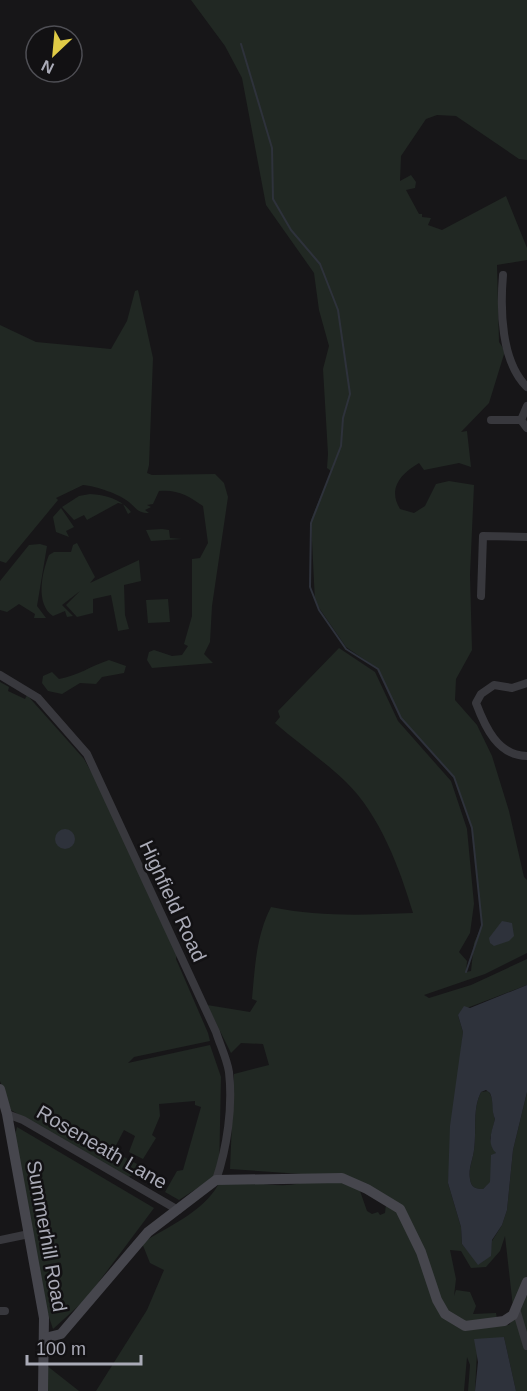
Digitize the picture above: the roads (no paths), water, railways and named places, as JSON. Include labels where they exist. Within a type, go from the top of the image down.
[{"type":"street","points":[[503,275],[504,341],[510,352],[514,368],[527,387]]},
{"type":"street","points":[[521,420],[527,406]]},
{"type":"street","points":[[491,420],[521,420]]},
{"type":"street","points":[[521,420],[527,428]]},
{"type":"street","points":[[481,596],[483,536],[527,537]]},
{"type":"street","name":"Highfield Road","points":[[0,675],[38,698],[87,754],[216,1032],[229,1071],[224,1155],[216,1180]]},
{"type":"street","points":[[527,683],[512,687],[494,685],[481,694],[476,703],[497,743],[512,754],[527,756]]},
{"type":"street","name":"Summerhill Road","points":[[0,1089],[7,1114],[44,1318],[44,1391]]},
{"type":"street","name":"Roseneath Lane","points":[[7,1114],[23,1120],[178,1210]]},
{"type":"street","points":[[45,1338],[61,1334],[129,1251],[148,1232],[216,1180],[342,1178],[368,1189],[400,1209],[421,1252],[437,1300],[445,1314],[465,1326],[504,1321],[513,1315],[527,1282]]},
{"type":"street","points":[[0,1240],[29,1234]]},
{"type":"street","points":[[516,1309],[527,1346]]},
{"type":"waterway","points":[[241,44],[272,148],[273,199],[291,230],[320,264],[338,310],[350,394],[343,418],[341,446],[311,523],[310,587],[319,610],[346,649],[378,669],[401,718],[454,777],[472,828],[482,925],[466,972]]}]
